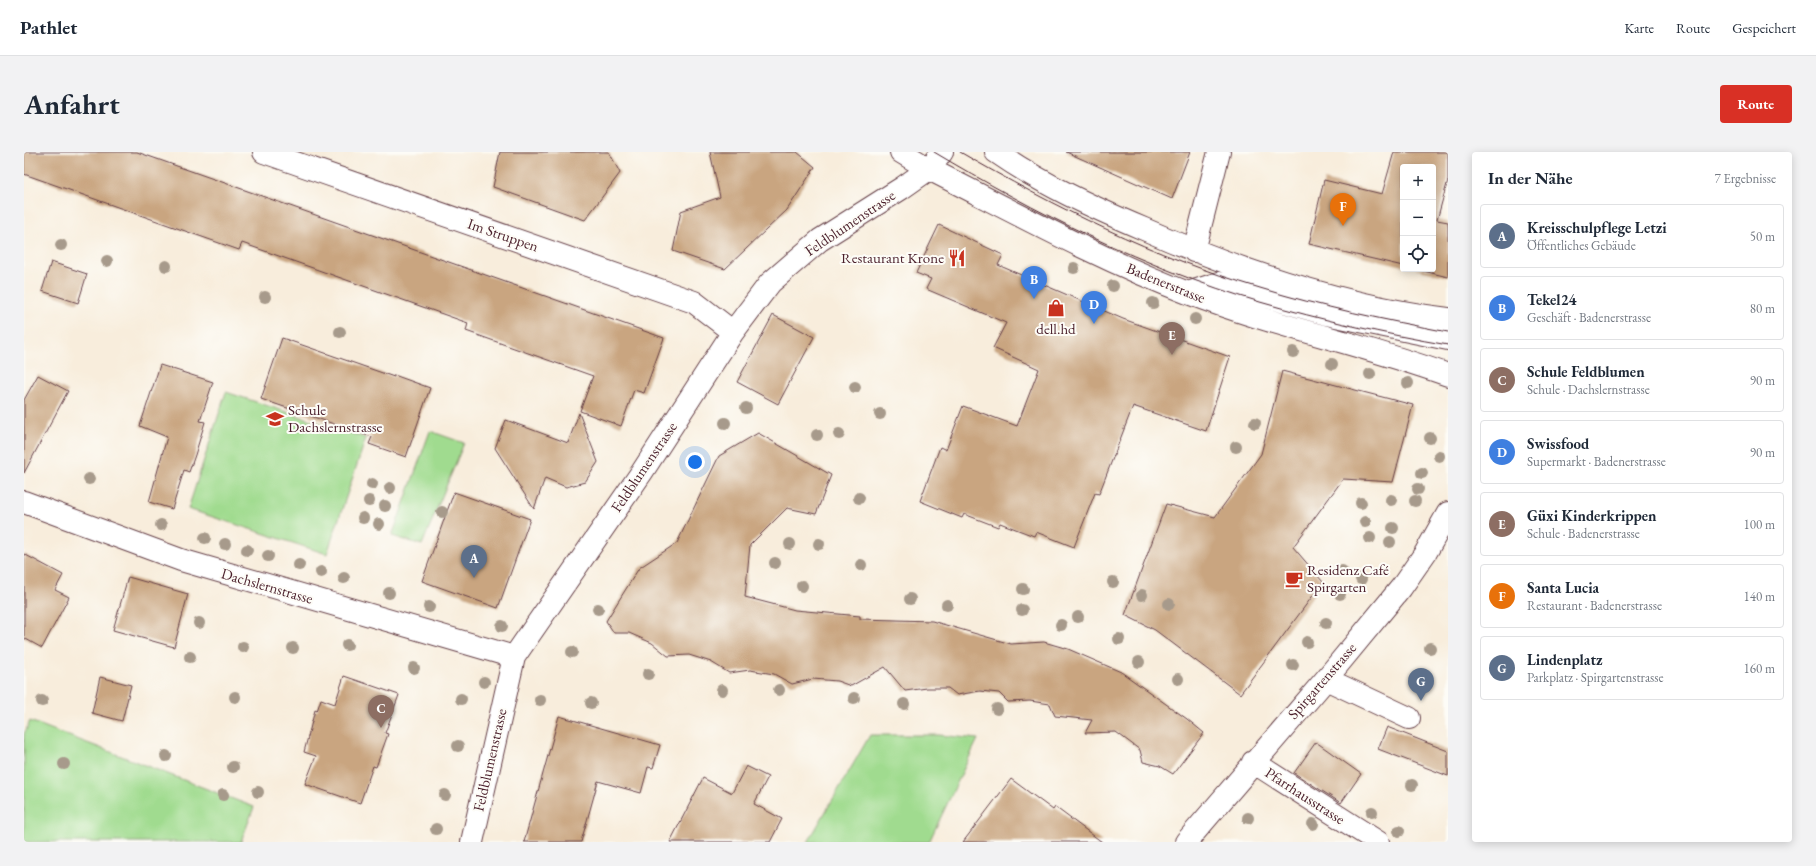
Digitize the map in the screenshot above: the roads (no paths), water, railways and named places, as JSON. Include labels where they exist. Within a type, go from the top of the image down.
[{"type":"street","name":"Im Struppen","points":[[264,152],[694,302],[733,332]]},
{"type":"street","name":"Badenerstrasse","points":[[901,152],[929,169],[1110,260],[1188,293],[1249,314],[1448,375]]},
{"type":"street","name":"Feldblumenstrasse","points":[[472,842],[514,657],[642,472],[733,332],[770,283],[820,240],[929,169],[942,152]]},
{"type":"street","points":[[996,152],[1024,172],[1093,208],[1194,251],[1282,280],[1370,306],[1448,319]]},
{"type":"street","points":[[1194,251],[1219,152]]},
{"type":"street","points":[[1188,293],[1219,283],[1326,314],[1448,339]]},
{"type":"street","name":"Dachslernstrasse","points":[[24,502],[181,560],[514,657]]},
{"type":"street","name":"Spirgartenstrasse","points":[[1186,842],[1253,762],[1326,679],[1401,588],[1426,552],[1448,513]]},
{"type":"street","points":[[1326,679],[1409,718]]},
{"type":"street","name":"Pfarrhausstrasse","points":[[1253,762],[1378,842]]},
{"type":"tram line","points":[[934,152],[973,175],[1052,217],[1133,256],[1175,273],[1260,302],[1307,315],[1448,345]]},
{"type":"tram line","points":[[960,152],[1032,192],[1106,229],[1144,246],[1221,276],[1330,307],[1448,332]]},
{"type":"place","name":"Santa Lucia","points":[[1343,226]]},
{"type":"place","name":"Restaurant Krone","points":[[957,258]]},
{"type":"place","name":"Tekel24","points":[[1034,299]]},
{"type":"place","name":"dell.hd","points":[[1056,308]]},
{"type":"place","name":"Swissfood","points":[[1094,324]]},
{"type":"place","name":"Güxi Kinderkrippen","points":[[1172,355]]},
{"type":"place","name":"Schule Dachslernstrasse","points":[[275,419]]},
{"type":"place","name":"Kreisschulpflege Letzi","points":[[474,578]]},
{"type":"place","name":"Residenz Café Spirgarten","points":[[1294,579]]},
{"type":"place","name":"Lindenplatz","points":[[1421,701]]},
{"type":"place","name":"Schule Feldblumen","points":[[381,728]]}]
